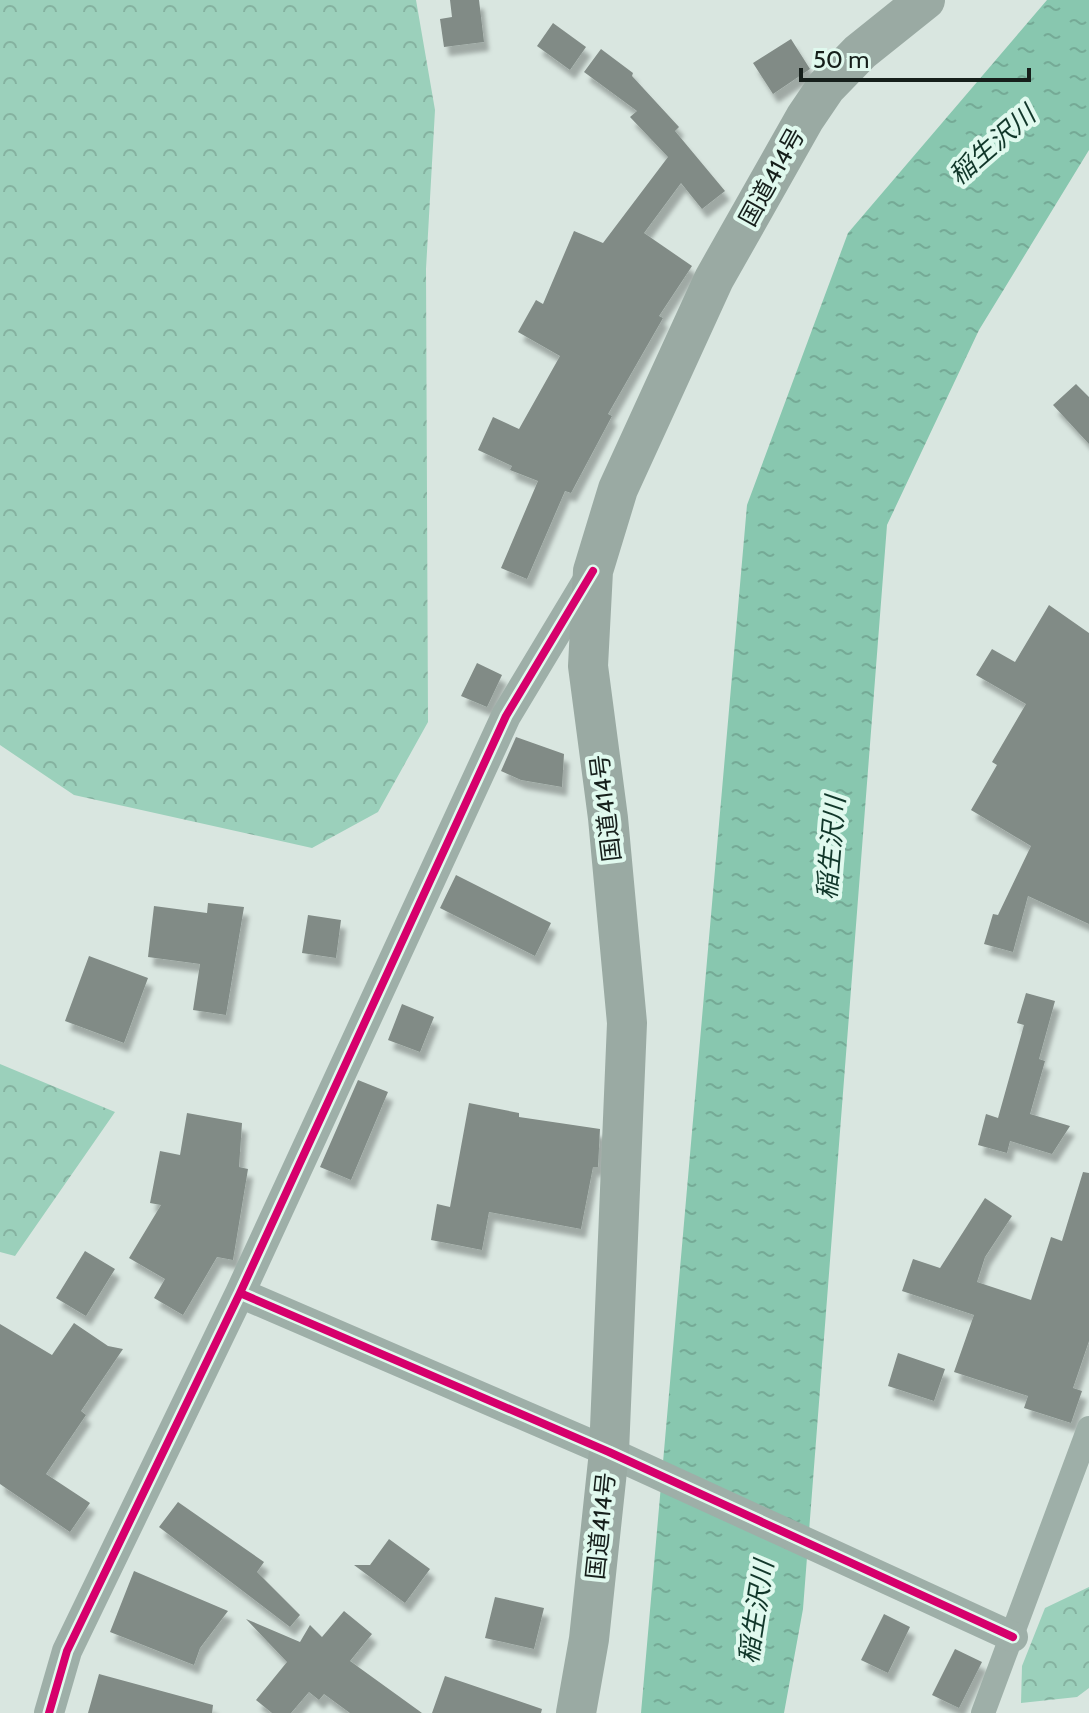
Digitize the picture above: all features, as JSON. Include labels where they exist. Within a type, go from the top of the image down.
[{"type":"highway","name":"国道414号","points":[[576,1713],[589,1639],[609,1452],[627,1023],[608,818],[588,666],[593,571],[618,489],[714,279],[805,118],[826,87],[860,52],[925,0]]},
{"type":"street","points":[[49,1713],[67,1651],[240,1293],[506,716],[593,571]]},
{"type":"street","points":[[240,1293],[609,1452],[1013,1637]]},
{"type":"street","points":[[983,1713],[1089,1428]]},
{"type":"green space","points":[[0,0],[416,0],[435,110],[426,269],[428,722],[378,812],[312,848],[74,795],[0,745]]},
{"type":"green space","points":[[0,1064],[115,1112],[15,1256],[0,1252]]},
{"type":"green space","points":[[1089,1587],[1089,1688],[1077,1697],[1021,1703],[1022,1666],[1045,1608]]},
{"type":"water","name":"稲生沢川","points":[[1047,0],[1089,0],[1089,150],[979,330],[887,525],[803,1609],[784,1713],[641,1713],[747,505],[848,233]]},
{"type":"building","points":[[450,0],[479,0],[484,42],[444,47],[440,19],[452,17]]},
{"type":"building","points":[[553,23],[586,47],[570,70],[537,46]]},
{"type":"building","points":[[791,39],[810,69],[773,94],[753,63]]},
{"type":"building","points":[[601,49],[633,73],[632,76],[679,127],[675,131],[725,191],[702,209],[681,183],[644,233],[692,266],[659,316],[663,318],[608,414],[612,416],[571,493],[565,491],[527,579],[501,568],[538,481],[510,470],[512,466],[478,450],[493,417],[519,429],[560,356],[518,332],[536,300],[543,304],[574,231],[603,243],[668,157],[630,117],[637,111],[584,72]]},
{"type":"building","points":[[1076,384],[1089,397],[1089,444],[1053,405]]},
{"type":"building","points":[[1049,605],[1089,633],[1089,924],[1028,896],[1013,952],[984,944],[993,914],[998,915],[1031,846],[971,810],[997,765],[992,762],[1026,704],[976,675],[992,649],[1015,662]]},
{"type":"building","points":[[477,663],[502,675],[487,707],[461,696]]},
{"type":"building","points":[[516,737],[564,754],[562,787],[521,780],[501,771]]},
{"type":"building","points":[[456,875],[551,923],[535,956],[440,908]]},
{"type":"building","points":[[208,903],[244,907],[226,1015],[193,1010],[200,964],[148,957],[154,906],[207,913]]},
{"type":"building","points":[[308,915],[341,920],[336,958],[302,953]]},
{"type":"building","points":[[89,956],[148,978],[124,1043],[65,1021]]},
{"type":"building","points":[[1026,993],[1055,1001],[1039,1059],[1045,1061],[1030,1114],[1070,1126],[1052,1154],[1010,1141],[1007,1153],[978,1145],[986,1114],[998,1118],[1024,1025],[1017,1023]]},
{"type":"building","points":[[402,1004],[434,1017],[420,1052],[388,1040]]},
{"type":"building","points":[[358,1080],[388,1092],[351,1180],[320,1167]]},
{"type":"building","points":[[469,1103],[519,1113],[519,1117],[600,1129],[598,1167],[593,1167],[581,1229],[489,1212],[482,1250],[431,1240],[437,1204],[450,1207]]},
{"type":"building","points":[[187,1113],[242,1123],[239,1167],[248,1169],[233,1260],[217,1257],[183,1315],[154,1298],[165,1279],[129,1258],[161,1205],[150,1203],[160,1151],[180,1155]]},
{"type":"building","points":[[1083,1172],[1089,1173],[1089,1341],[1073,1388],[1082,1391],[1071,1423],[1024,1408],[1028,1396],[954,1372],[974,1315],[902,1291],[913,1259],[940,1268],[985,1198],[1012,1216],[985,1257],[977,1282],[1031,1300],[1051,1237],[1062,1241]]},
{"type":"building","points":[[85,1251],[115,1269],[86,1316],[56,1298]]},
{"type":"building","points":[[74,1323],[108,1346],[123,1349],[81,1411],[86,1415],[46,1474],[90,1503],[70,1532],[0,1484],[0,1324],[52,1355]]},
{"type":"building","points":[[898,1353],[945,1369],[934,1401],[888,1386]]},
{"type":"building","points":[[178,1502],[264,1562],[257,1572],[300,1615],[290,1627],[159,1527]]},
{"type":"building","points":[[389,1539],[430,1569],[405,1603],[354,1565],[370,1565]]},
{"type":"building","points":[[134,1571],[228,1611],[200,1648],[194,1665],[110,1632]]},
{"type":"building","points":[[495,1597],[544,1608],[534,1649],[485,1638]]},
{"type":"building","points":[[344,1611],[372,1634],[350,1661],[422,1713],[350,1713],[324,1694],[319,1700],[309,1692],[291,1713],[272,1713],[256,1700],[287,1662],[246,1619],[300,1642],[310,1625],[322,1637]]},
{"type":"building","points":[[884,1614],[910,1627],[888,1673],[861,1660]]},
{"type":"building","points":[[955,1649],[982,1662],[959,1708],[932,1695]]},
{"type":"building","points":[[99,1674],[213,1705],[212,1713],[88,1713]]},
{"type":"building","points":[[445,1676],[542,1709],[541,1713],[432,1713]]},
{"type":"cycle path","points":[[49,1713],[67,1651],[240,1293],[506,716],[593,571]]},
{"type":"cycle path","points":[[240,1293],[609,1452],[1013,1637]]}]
